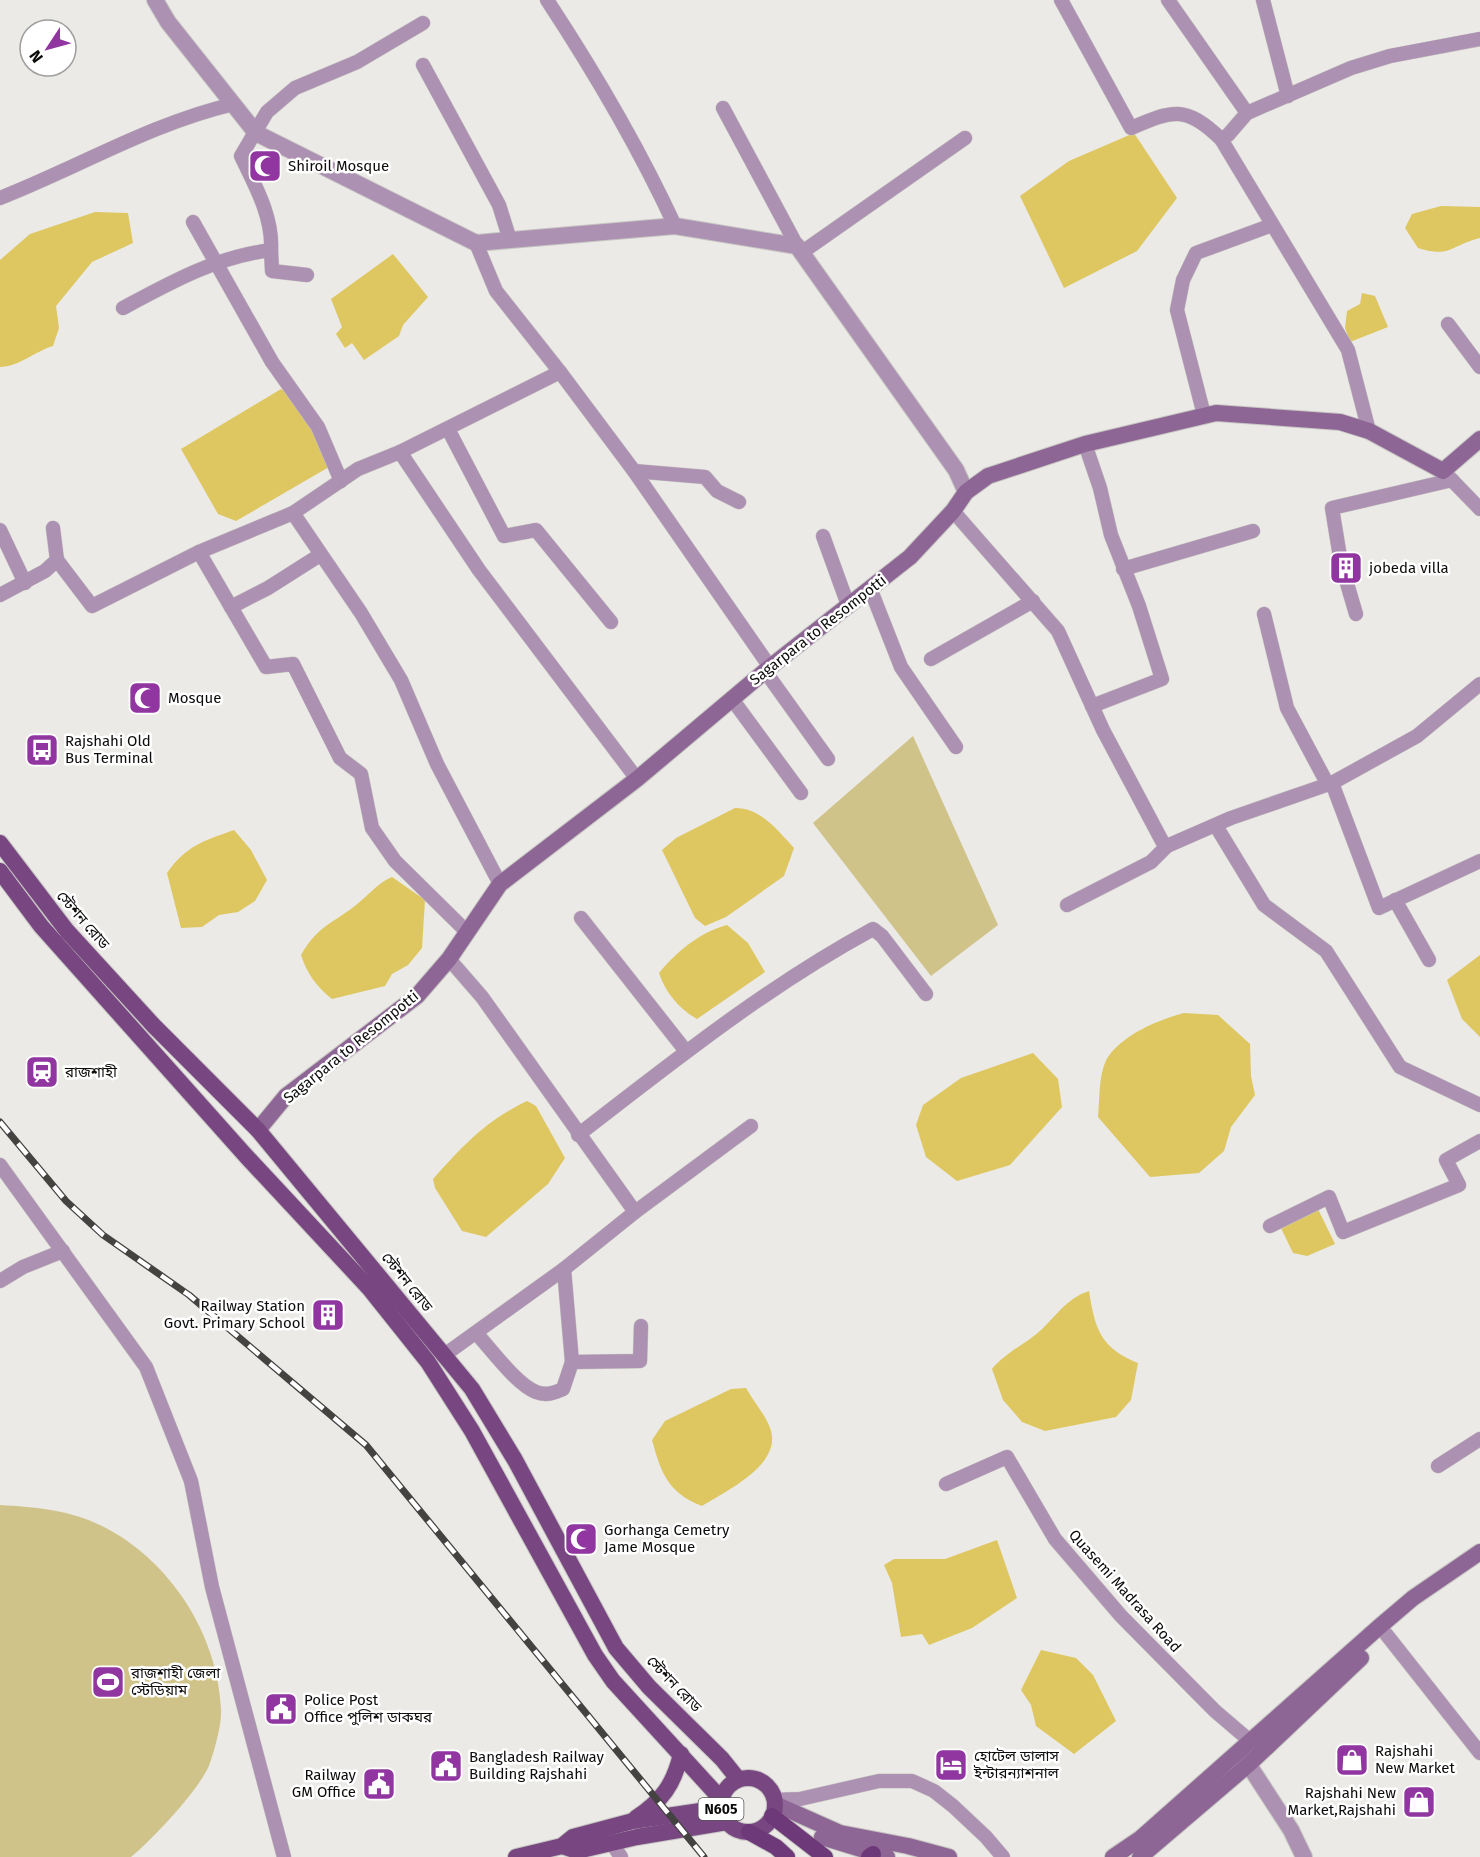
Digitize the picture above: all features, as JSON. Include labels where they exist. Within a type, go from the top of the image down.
[{"type":"highway","name":"N605","points":[[773,1809],[825,1857]]},
{"type":"highway","name":"N605","points":[[748,1832],[776,1847],[787,1857]]},
{"type":"main road","name":"Sagarpara to Resompotti","points":[[258,1130],[286,1096],[417,996],[449,959],[500,884],[637,779],[768,669],[910,557],[953,511],[966,492],[988,476],[1086,444],[1216,413],[1340,422],[1369,430],[1447,476]]},
{"type":"main road","points":[[1447,476],[1480,439]]},
{"type":"main road","name":"স্টেশন রোড","points":[[0,843],[67,931],[154,1026],[258,1130],[472,1389],[515,1460],[616,1648],[649,1687],[722,1759],[738,1779]]},
{"type":"main road","points":[[0,871],[41,926],[246,1156],[369,1288],[428,1362],[472,1431],[595,1654],[613,1681],[681,1754],[723,1810]]},
{"type":"main road","points":[[1140,1857],[1405,1605],[1480,1552]]},
{"type":"main road","points":[[1113,1857],[1141,1838],[1251,1752],[1420,1602],[1480,1560]]},
{"type":"main road","points":[[516,1857],[562,1846],[577,1851],[592,1846],[633,1821],[658,1801],[675,1777],[681,1754]]},
{"type":"main road","name":"N605","points":[[738,1779],[757,1779],[771,1791],[773,1809],[762,1827],[748,1832],[741,1831],[723,1810],[730,1784],[738,1779]]},
{"type":"main road","points":[[773,1809],[837,1844],[876,1856]]},
{"type":"main road","points":[[773,1809],[840,1833],[908,1846],[949,1857]]},
{"type":"main road","points":[[633,1821],[723,1810]]},
{"type":"main road","points":[[607,1836],[723,1810]]},
{"type":"street","points":[[155,0],[168,22],[256,133],[476,243],[675,226],[799,249],[965,138]]},
{"type":"street","points":[[547,0],[604,87],[646,162],[675,226]]},
{"type":"street","points":[[1061,0],[1131,128],[1173,112],[1182,113],[1199,121],[1221,139],[1348,350],[1369,430]]},
{"type":"street","points":[[1168,0],[1247,114]]},
{"type":"street","points":[[1263,0],[1287,96]]},
{"type":"street","points":[[307,275],[272,271],[271,242],[261,195],[241,156],[267,112],[295,88],[357,62],[423,23]]},
{"type":"street","points":[[1221,139],[1228,135],[1247,114],[1352,68],[1390,56],[1480,39]]},
{"type":"street","points":[[423,65],[500,205],[510,240]]},
{"type":"street","points":[[0,198],[185,117],[234,104]]},
{"type":"street","points":[[723,108],[799,249],[956,470],[966,492]]},
{"type":"street","points":[[193,222],[272,362],[318,427],[341,481]]},
{"type":"street","points":[[1204,415],[1177,310],[1183,280],[1196,253],[1272,225]]},
{"type":"street","points":[[476,243],[495,291],[560,372],[634,471],[828,759]]},
{"type":"street","points":[[123,308],[198,268],[244,254],[271,250]]},
{"type":"street","points":[[1448,324],[1467,353],[1480,367]]},
{"type":"street","points":[[53,528],[57,560],[92,606],[199,552],[293,513],[358,469],[448,429],[560,372]]},
{"type":"street","points":[[448,429],[504,536],[536,530],[610,622]]},
{"type":"street","points":[[1086,444],[1100,488],[1111,536],[1139,606],[1162,679],[1092,706]]},
{"type":"street","points":[[400,452],[479,570],[637,779]]},
{"type":"street","points":[[634,471],[705,477],[717,491],[739,502]]},
{"type":"street","points":[[1356,614],[1341,563],[1332,508],[1447,476],[1480,509]]},
{"type":"street","points":[[953,511],[1058,631],[1092,706],[1162,842],[1167,846]]},
{"type":"street","points":[[293,513],[361,613],[401,680],[437,764],[500,884]]},
{"type":"street","points":[[0,530],[25,583]]},
{"type":"street","points":[[1123,569],[1253,531]]},
{"type":"street","points":[[823,536],[848,605]]},
{"type":"street","points":[[199,552],[266,667],[293,664],[340,758],[361,774],[372,828],[395,861],[467,932]]},
{"type":"street","points":[[231,608],[320,555]]},
{"type":"street","points":[[0,595],[45,571],[57,560]]},
{"type":"street","points":[[870,588],[901,667],[956,747]]},
{"type":"street","points":[[931,659],[1033,601]]},
{"type":"street","points":[[1264,614],[1287,708],[1330,784],[1379,908],[1480,861]]},
{"type":"street","points":[[1067,904],[1151,862],[1167,846],[1231,819],[1330,784],[1417,736],[1480,684]]},
{"type":"street","points":[[732,699],[801,793]]},
{"type":"street","points":[[1216,826],[1264,905],[1326,951],[1400,1067],[1480,1105]]},
{"type":"street","points":[[1395,900],[1429,960]]},
{"type":"street","points":[[580,918],[685,1050]]},
{"type":"street","points":[[578,1135],[685,1050],[780,983],[873,929],[882,936],[926,994]]},
{"type":"street","points":[[449,959],[482,997],[635,1212]]},
{"type":"street","points":[[443,1356],[564,1269],[635,1212],[751,1126]]},
{"type":"street","points":[[1270,1226],[1329,1197],[1343,1232],[1459,1185],[1446,1160],[1480,1141]]},
{"type":"street","points":[[0,1165],[146,1367],[191,1481],[212,1587],[285,1857]]},
{"type":"street","points":[[0,1281],[23,1267],[63,1251]]},
{"type":"street","points":[[476,1333],[514,1375],[535,1392],[549,1395],[563,1389],[572,1362],[564,1269]]},
{"type":"street","points":[[572,1362],[640,1361],[641,1326]]},
{"type":"street","points":[[1438,1466],[1480,1439]]},
{"type":"street","name":"Quasemi Madrasa Road","points":[[946,1484],[1007,1457],[1055,1539],[1121,1616],[1251,1752]]},
{"type":"street","points":[[1386,1634],[1480,1753]]},
{"type":"street","points":[[1251,1752],[1304,1857]]},
{"type":"street","points":[[773,1809],[800,1799],[879,1781],[912,1781],[934,1791],[953,1806],[986,1837],[1003,1857]]},
{"type":"street","points":[[607,1836],[621,1857]]},
{"type":"shaded area","points":[[1134,133],[1177,198],[1137,251],[1064,288],[1020,196],[1069,161]]},
{"type":"shaded area","points":[[1441,206],[1480,207],[1480,238],[1444,251],[1418,248],[1405,228],[1412,214]]},
{"type":"shaded area","points":[[95,212],[128,213],[133,243],[92,262],[56,306],[59,328],[53,346],[20,362],[0,367],[0,260],[30,234]]},
{"type":"shaded area","points":[[393,254],[428,297],[403,325],[399,336],[364,360],[352,343],[345,348],[336,334],[342,327],[331,299]]},
{"type":"shaded area","points":[[1362,293],[1375,296],[1388,327],[1350,342],[1345,328],[1347,311],[1360,304]]},
{"type":"shaded area","points":[[281,389],[300,403],[329,467],[236,521],[218,514],[181,449]]},
{"type":"shaded area","points":[[913,736],[998,925],[931,976],[813,823]]},
{"type":"shaded area","points":[[735,808],[761,816],[775,827],[794,848],[784,876],[726,917],[705,926],[695,918],[662,850],[676,838]]},
{"type":"shaded area","points":[[234,830],[251,850],[267,880],[255,901],[238,912],[219,915],[202,927],[181,928],[167,873],[188,850]]},
{"type":"shaded area","points":[[392,877],[425,900],[422,948],[408,965],[392,974],[385,986],[332,999],[313,980],[301,955],[322,929],[354,907],[379,884]]},
{"type":"shaded area","points":[[727,925],[748,943],[765,972],[697,1019],[674,999],[659,973],[689,944]]},
{"type":"shaded area","points":[[1480,955],[1480,1037],[1462,1019],[1447,980]]},
{"type":"shaded area","points":[[1184,1013],[1218,1015],[1250,1044],[1251,1076],[1255,1095],[1231,1127],[1224,1151],[1199,1173],[1150,1177],[1098,1117],[1102,1071],[1108,1057],[1123,1041],[1153,1024]]},
{"type":"shaded area","points":[[1033,1053],[1058,1079],[1062,1107],[1010,1165],[957,1181],[926,1157],[916,1125],[923,1105],[961,1078]]},
{"type":"shaded area","points":[[527,1101],[536,1106],[565,1158],[548,1184],[486,1237],[462,1231],[435,1188],[433,1179],[465,1144],[499,1117]]},
{"type":"shaded area","points":[[1316,1205],[1335,1244],[1307,1256],[1293,1253],[1279,1224]]},
{"type":"shaded area","points":[[1089,1291],[1094,1317],[1102,1336],[1116,1351],[1138,1363],[1131,1400],[1116,1417],[1045,1431],[1022,1422],[1003,1400],[992,1369],[1041,1330],[1068,1302]]},
{"type":"shaded area","points":[[746,1388],[770,1428],[772,1441],[769,1453],[750,1475],[702,1506],[690,1501],[674,1488],[663,1472],[652,1440],[665,1421],[731,1389]]},
{"type":"shaded area","name":"রাজশাহী জেলা স্টেডিয়াম","points":[[0,1505],[39,1508],[77,1516],[102,1526],[126,1540],[148,1558],[186,1602],[211,1653],[218,1681],[221,1715],[210,1763],[187,1799],[151,1839],[131,1857],[0,1857]]},
{"type":"shaded area","points":[[997,1540],[1017,1598],[972,1628],[929,1645],[922,1634],[901,1637],[892,1583],[884,1565],[894,1559],[945,1559]]},
{"type":"shaded area","points":[[1041,1650],[1076,1658],[1093,1675],[1116,1721],[1074,1754],[1036,1726],[1031,1705],[1021,1690]]},
{"type":"railway","points":[[0,1122],[66,1201],[103,1235],[189,1295],[366,1445],[704,1857]]},
{"type":"place","name":"Shiroil Mosque","points":[[265,166]]},
{"type":"place","name":"jobeda villa","points":[[1346,568]]},
{"type":"place","name":"Mosque","points":[[145,698]]},
{"type":"place","name":"Rajshahi Old Bus Terminal","points":[[42,750]]},
{"type":"place","name":"রাজশাহী","points":[[42,1072]]},
{"type":"place","name":"Railway Station Govt. Primary School","points":[[328,1315]]},
{"type":"place","name":"Gorhanga Cemetry Jame Mosque","points":[[581,1539]]},
{"type":"place","name":"রাজশাহী জেলা স্টেডিয়াম","points":[[108,1682]]},
{"type":"place","name":"Police Post Office পুলিশ ডাকঘর","points":[[281,1709]]},
{"type":"place","name":"Rajshahi New Market","points":[[1352,1760]]},
{"type":"place","name":"হোটেল ডালাস ইন্টারন্যাশনাল","points":[[951,1765]]},
{"type":"place","name":"Bangladesh Railway Building Rajshahi","points":[[446,1766]]},
{"type":"place","name":"Railway GM Office","points":[[379,1784]]},
{"type":"place","name":"Rajshahi New Market,Rajshahi","points":[[1419,1802]]}]
